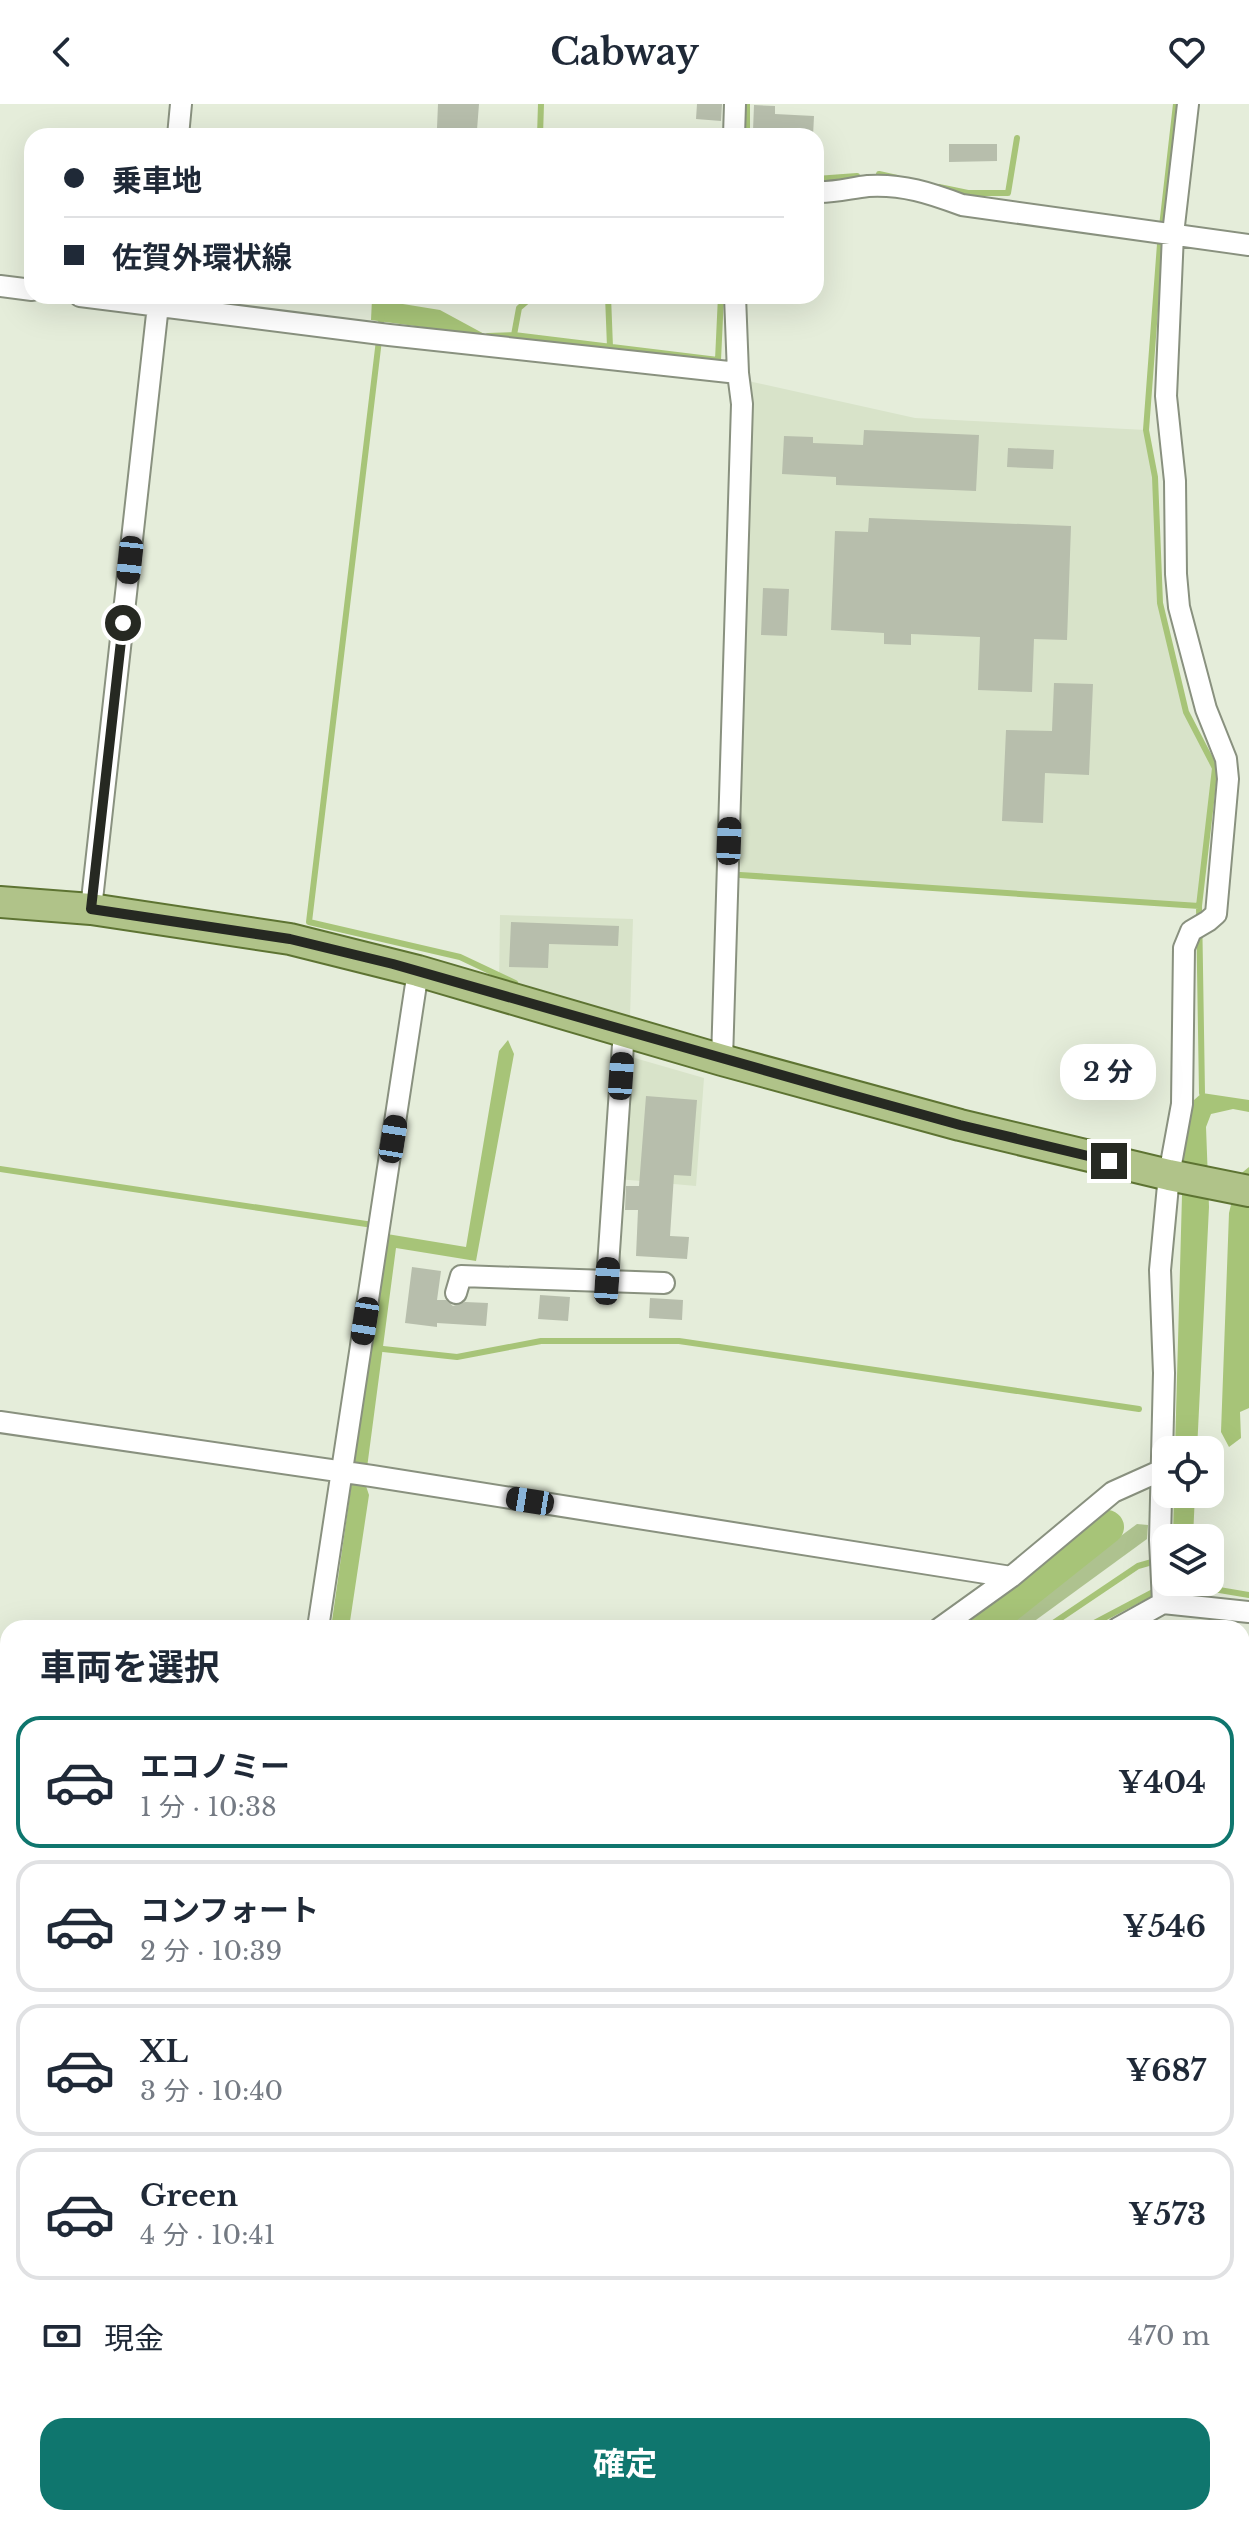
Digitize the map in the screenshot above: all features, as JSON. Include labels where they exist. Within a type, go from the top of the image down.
[{"type":"main road","points":[[0,902],[91,909],[290,939],[418,971],[722,1060],[960,1125],[1249,1191]]},
{"type":"street","points":[[179,128],[181,104]]},
{"type":"street","points":[[734,128],[735,104]]},
{"type":"street","points":[[1163,1436],[1160,1270],[1169,1175],[1182,1104],[1184,948],[1199,926],[1216,914],[1228,779],[1226,759],[1206,709],[1179,607],[1176,574],[1175,481],[1166,396],[1173,234],[1188,104]]},
{"type":"street","points":[[824,193],[866,186],[904,187],[922,190],[962,205],[1249,245]]},
{"type":"street","points":[[0,286],[24,289]]},
{"type":"street","points":[[91,909],[158,304]]},
{"type":"street","points":[[179,304],[389,335],[738,373]]},
{"type":"street","points":[[722,1060],[742,404],[735,304]]},
{"type":"street","points":[[319,1620],[418,971]]},
{"type":"street","points":[[607,1281],[624,1030]]},
{"type":"street","points":[[456,1293],[461,1276],[664,1283]]},
{"type":"street","points":[[0,1422],[372,1476],[1011,1577]]},
{"type":"street","points":[[951,1620],[1011,1577],[1113,1492],[1152,1474]]},
{"type":"street","points":[[1161,1508],[1163,1603]]},
{"type":"street","points":[[1132,1620],[1163,1603],[1249,1612]]},
{"type":"shaded area","points":[[372,304],[403,304],[440,310],[488,336],[371,320]]},
{"type":"shaded area","points":[[748,381],[915,418],[1146,430],[1155,477],[1160,603],[1186,712],[1215,768],[1199,906],[740,875]]},
{"type":"shaded area","points":[[500,915],[633,919],[630,1017],[499,985]]},
{"type":"shaded area","points":[[508,1040],[514,1054],[476,1261],[396,1248],[365,1483],[369,1495],[350,1620],[332,1620],[387,1234],[466,1247],[499,1051]]},
{"type":"shaded area","points":[[614,1052],[704,1078],[696,1186],[607,1178]]},
{"type":"shaded area","points":[[1202,1093],[1249,1100],[1249,1112],[1233,1109],[1211,1114],[1206,1127],[1209,1207],[1198,1436],[1175,1436],[1183,1159],[1194,1100]]},
{"type":"shaded area","points":[[1249,1167],[1249,1408],[1240,1412],[1241,1438],[1229,1447],[1221,1432],[1229,1213],[1238,1176]]},
{"type":"shaded area","points":[[1174,1508],[1194,1508],[1194,1524],[1173,1524]]},
{"type":"shaded area","points":[[1137,1524],[1148,1525],[1147,1539],[1036,1620],[1007,1620]]},
{"type":"building","points":[[438,104],[479,104],[477,128],[437,128]]},
{"type":"building","points":[[697,104],[722,104],[721,121],[696,119]]},
{"type":"building","points":[[754,105],[775,106],[775,114],[814,116],[813,128],[753,128]]},
{"type":"building","points":[[949,144],[997,144],[997,161],[949,162]]},
{"type":"building","points":[[864,430],[979,435],[976,491],[836,485],[836,477],[782,474],[784,436],[813,437],[813,443],[863,445]]},
{"type":"building","points":[[1008,448],[1054,450],[1053,469],[1007,467]]},
{"type":"building","points":[[869,518],[1071,526],[1067,640],[1034,639],[1032,692],[978,690],[980,637],[911,634],[911,645],[884,644],[884,633],[831,630],[835,531],[868,532]]},
{"type":"building","points":[[763,588],[789,589],[787,636],[761,635]]},
{"type":"building","points":[[1054,683],[1093,684],[1089,775],[1045,773],[1043,823],[1002,821],[1006,730],[1052,731]]},
{"type":"building","points":[[511,922],[619,926],[618,946],[549,944],[548,968],[509,967]]},
{"type":"building","points":[[646,1096],[697,1100],[691,1176],[674,1175],[670,1236],[689,1237],[687,1259],[636,1256],[638,1210],[625,1210],[626,1186],[639,1186]]},
{"type":"building","points":[[412,1267],[441,1271],[437,1300],[446,1300],[453,1306],[465,1302],[488,1303],[486,1326],[437,1323],[437,1327],[405,1323]]},
{"type":"building","points":[[540,1295],[570,1297],[568,1321],[538,1319]]},
{"type":"building","points":[[650,1298],[683,1300],[682,1320],[649,1318]]},
{"type":"waterway","points":[[540,128],[541,104]]},
{"type":"waterway","points":[[747,104],[747,128]]},
{"type":"waterway","points":[[1176,104],[1160,244],[1146,430],[1155,477],[1160,603],[1186,712],[1215,768],[1199,906],[1202,1093]]},
{"type":"waterway","points":[[939,187],[968,193],[1008,193],[1017,138]]},
{"type":"waterway","points":[[879,174],[897,178]]},
{"type":"waterway","points":[[824,178],[857,176]]},
{"type":"waterway","points":[[514,335],[519,308],[524,304]]},
{"type":"waterway","points":[[608,304],[610,347]]},
{"type":"waterway","points":[[488,336],[514,335],[718,360],[721,304]]},
{"type":"waterway","points":[[382,315],[309,922],[460,957],[515,983]]},
{"type":"waterway","points":[[740,875],[1199,906]]},
{"type":"waterway","points":[[0,1169],[373,1225]]},
{"type":"waterway","points":[[383,1349],[457,1357],[541,1341],[679,1341],[1139,1409]]},
{"type":"waterway","points":[[990,1620],[1107,1527]]},
{"type":"waterway","points":[[1058,1620],[1138,1566],[1152,1562]]},
{"type":"waterway","points":[[1224,1591],[1249,1595]]},
{"type":"waterway","points":[[1100,1620],[1152,1593]]},
{"type":"route","points":[[123,623],[91,909],[290,939],[393,964],[722,1060],[960,1125],[1109,1161]]}]
